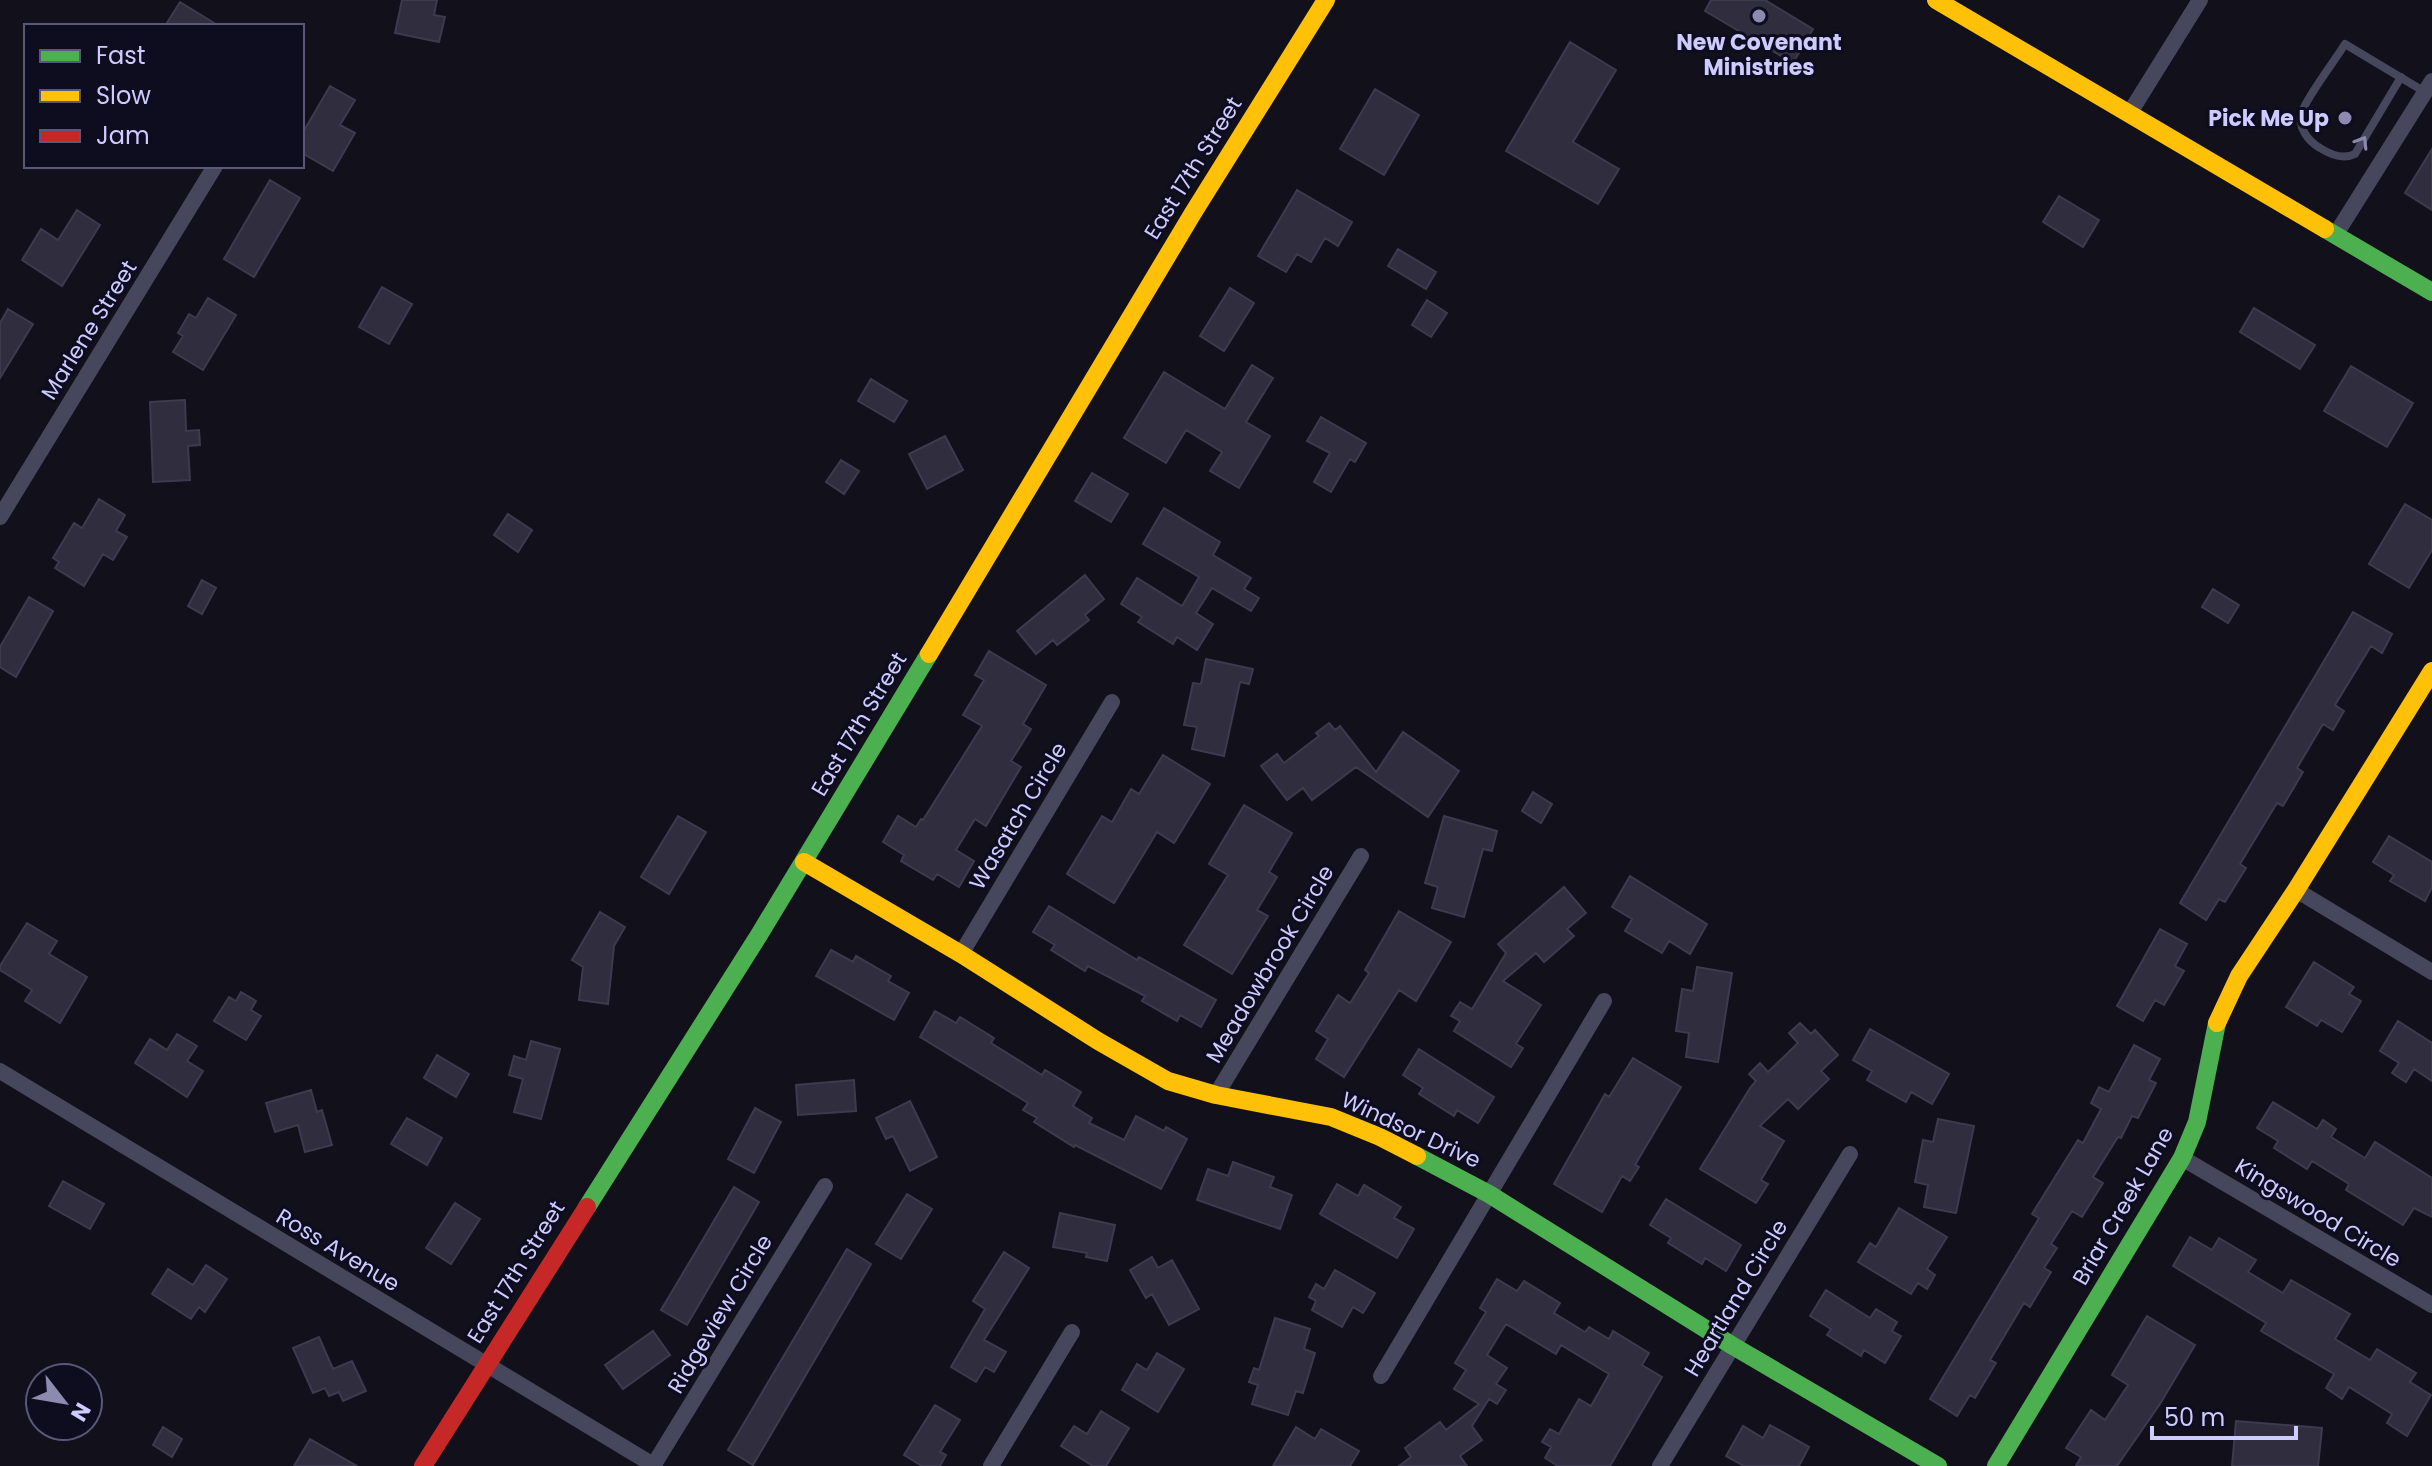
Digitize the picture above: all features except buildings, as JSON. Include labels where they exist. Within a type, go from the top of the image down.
[{"type":"main road","name":"East 17th Street","points":[[423,1466],[804,862],[1224,162],[1326,0]]},
{"type":"main road","points":[[1936,0],[2432,292]]},
{"type":"main road","name":"Briar Creek Lane","points":[[1996,1466],[2182,1158],[2197,1122],[2218,1017],[2239,976],[2432,671]]},
{"type":"main road","name":"Windsor Drive","points":[[804,862],[1168,1081],[1216,1095],[1331,1117],[1380,1137],[1489,1194],[1733,1346],[1938,1466]]},
{"type":"street","points":[[2129,114],[2200,0]]},
{"type":"street","points":[[2336,234],[2428,87]]},
{"type":"street","name":"Marlene Street","points":[[0,517],[214,168]]},
{"type":"street","name":"Wasatch Circle","points":[[961,954],[1112,702]]},
{"type":"street","name":"Meadowbrook Circle","points":[[1216,1095],[1361,856]]},
{"type":"street","points":[[2296,890],[2432,972]]},
{"type":"street","points":[[1381,1376],[1604,1001]]},
{"type":"street","name":"Ross Avenue","points":[[0,1071],[654,1466]]},
{"type":"street","name":"Heartland Circle","points":[[1660,1466],[1850,1154]]},
{"type":"street","name":"Kingswood Circle","points":[[2182,1158],[2432,1305]]},
{"type":"street","name":"Ridgeview Circle","points":[[654,1466],[825,1186]]},
{"type":"street","points":[[991,1466],[1072,1332]]},
{"type":"lane","points":[[2401,77],[2355,154],[2348,157],[2331,155],[2314,145],[2303,131],[2302,113],[2345,44],[2401,77],[2428,87]]},
{"type":"traffic: fast","points":[[2325,229],[2432,292]]},
{"type":"traffic: fast","points":[[587,1207],[759,935],[929,654]]},
{"type":"traffic: fast","points":[[1996,1466],[2182,1158],[2197,1122],[2217,1023]]},
{"type":"traffic: fast","points":[[1417,1156],[1489,1194],[1733,1346],[1938,1466]]},
{"type":"traffic: slow","points":[[929,654],[1193,213],[1326,0]]},
{"type":"traffic: slow","points":[[1936,0],[2325,229]]},
{"type":"traffic: slow","points":[[2217,1023],[2239,976],[2432,671]]},
{"type":"traffic: slow","points":[[804,862],[1168,1081],[1216,1095],[1331,1117],[1417,1156]]},
{"type":"traffic: jam","points":[[423,1466],[587,1207]]},
{"type":"place","name":"New Covenant Ministries","points":[[1759,16]]},
{"type":"place","name":"Pick Me Up","points":[[2345,118]]}]
